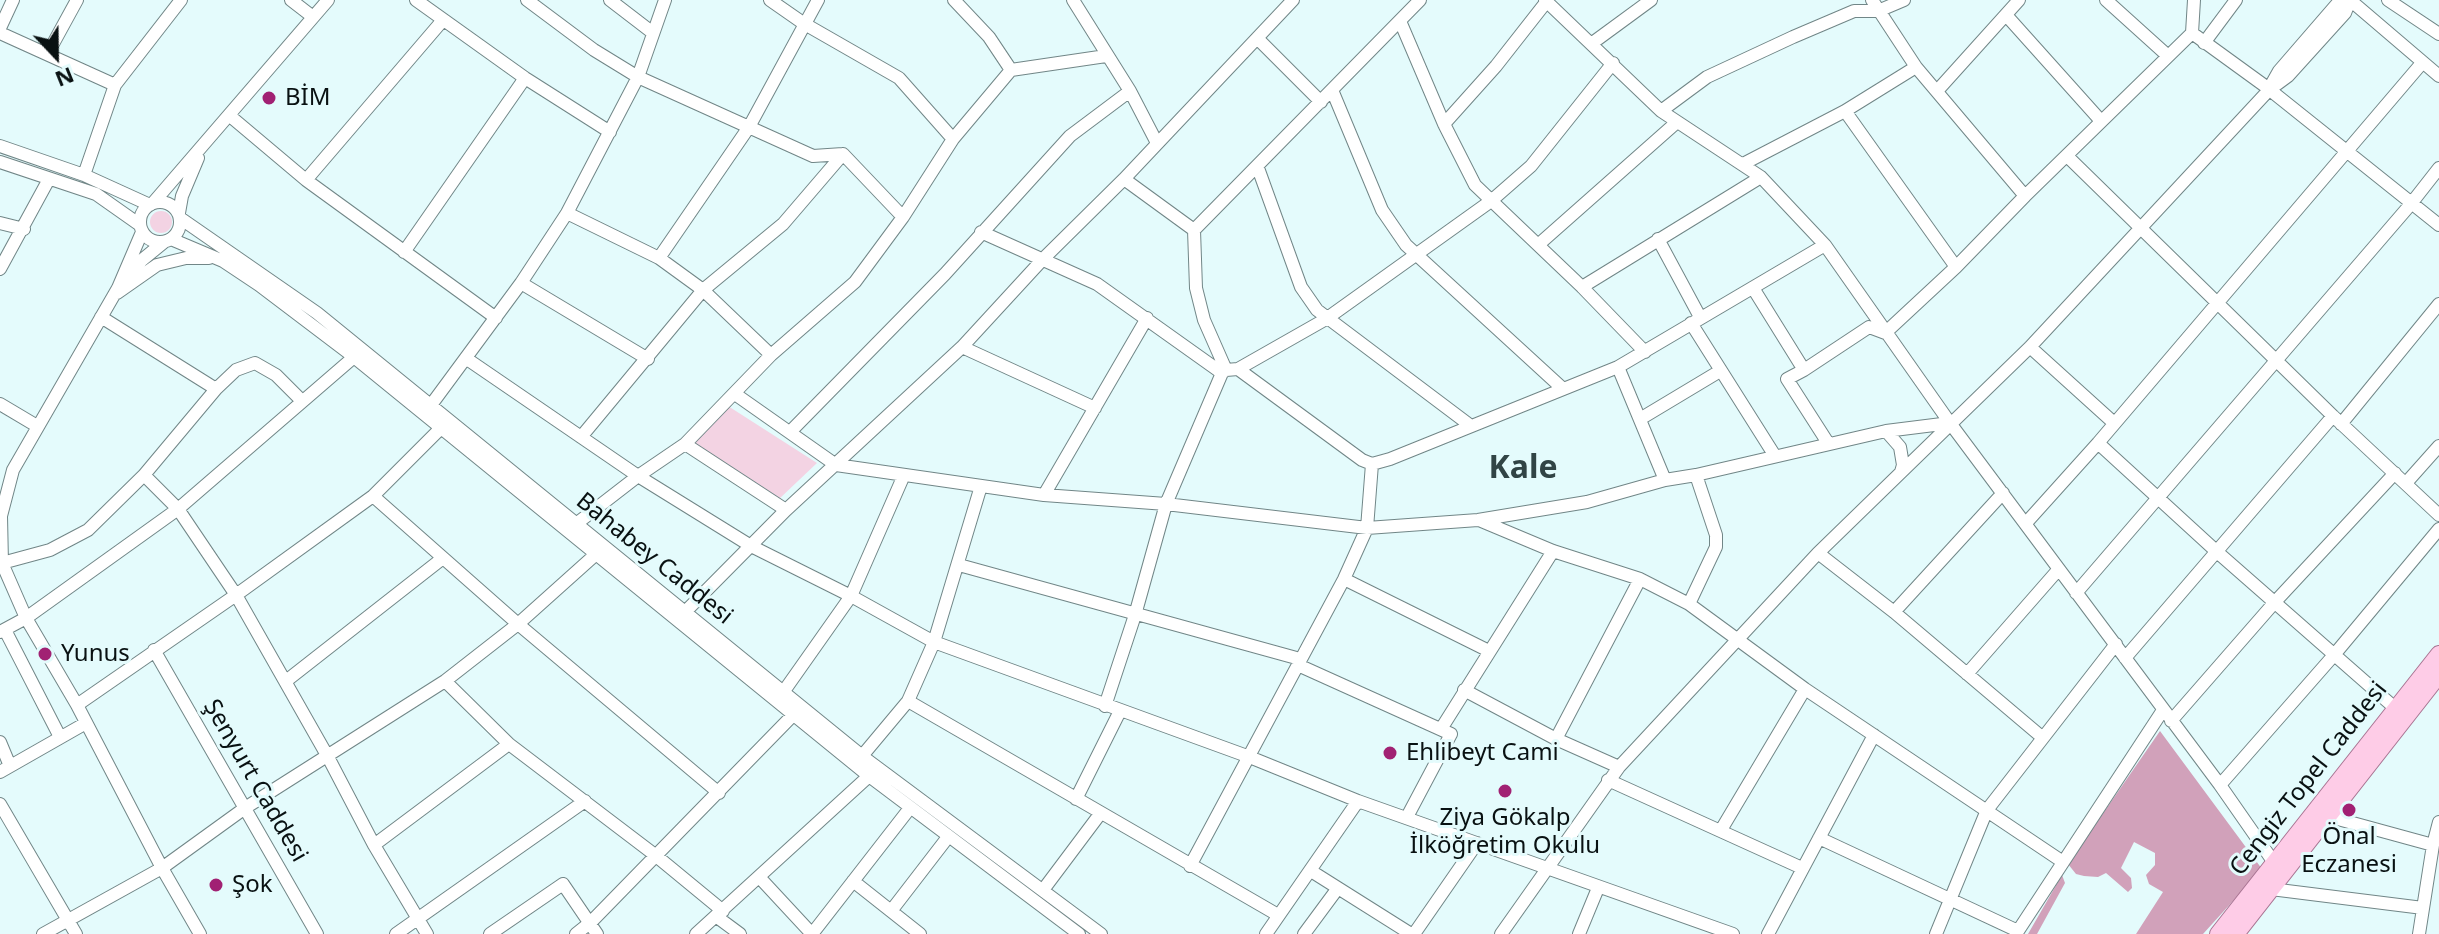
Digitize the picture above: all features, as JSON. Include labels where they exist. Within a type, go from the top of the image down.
[{"type":"main road","name":"Cengiz Topel Caddesi","points":[[2218,934],[2439,654]]},
{"type":"main road","name":"Cengiz Topel Caddesi","points":[[2236,934],[2439,675]]},
{"type":"street","points":[[13,0],[0,30],[115,85]]},
{"type":"street","points":[[48,53],[77,0]]},
{"type":"street","points":[[84,175],[115,85],[181,0]]},
{"type":"street","points":[[291,0],[313,17]]},
{"type":"street","points":[[200,934],[77,705],[26,618],[2,563],[1,516],[13,470],[116,291],[141,228],[142,213],[203,148],[328,0]]},
{"type":"street","points":[[416,0],[525,78],[610,132]]},
{"type":"street","points":[[527,0],[594,50],[638,77],[813,156],[843,154]]},
{"type":"street","points":[[610,0],[653,33]]},
{"type":"street","points":[[431,405],[521,283],[567,213],[638,77],[665,0]]},
{"type":"street","points":[[770,0],[803,23],[899,78],[953,139]]},
{"type":"street","points":[[659,258],[749,127],[818,0]]},
{"type":"street","points":[[954,0],[989,37],[1011,70]]},
{"type":"street","points":[[685,612],[786,510],[962,347],[1293,0]]},
{"type":"street","points":[[1229,371],[1204,320],[1196,288],[1194,230],[1420,0]]},
{"type":"street","points":[[1591,44],[1651,0]]},
{"type":"street","points":[[1661,111],[1707,77],[1779,43],[1854,11],[1904,0]]},
{"type":"street","points":[[1937,91],[2019,0]]},
{"type":"street","points":[[2106,0],[2168,56]]},
{"type":"street","points":[[1885,333],[1956,267],[2192,33],[2194,0]]},
{"type":"street","points":[[2204,43],[2236,0]]},
{"type":"street","points":[[1501,934],[1619,767],[1818,553],[2030,347],[2269,90],[2288,76],[2345,13],[2350,0],[2439,76]]},
{"type":"street","points":[[2388,0],[2439,34]]},
{"type":"street","points":[[1444,124],[1496,66],[1546,1],[1661,111],[1761,177],[1825,245],[1950,423],[2220,785],[2275,864]]},
{"type":"street","points":[[1079,2],[1106,56],[1130,91],[1157,143]]},
{"type":"street","points":[[1875,5],[1916,67],[2025,196]]},
{"type":"street","points":[[2006,15],[2101,121]]},
{"type":"street","points":[[306,180],[443,20]]},
{"type":"street","points":[[1400,21],[1444,124],[1475,185],[1645,352]]},
{"type":"street","points":[[2192,33],[2439,225]]},
{"type":"street","points":[[1257,38],[1321,102]]},
{"type":"street","points":[[576,524],[685,444],[771,355],[855,282],[903,217],[953,139],[1011,70],[1106,56]]},
{"type":"street","points":[[1105,706],[1135,615],[1166,504],[1229,371],[1326,319],[1491,201],[1531,166],[1613,63]]},
{"type":"street","points":[[2026,523],[2347,154],[2422,63]]},
{"type":"street","points":[[1743,164],[1845,111],[1916,67]]},
{"type":"street","points":[[404,252],[525,78]]},
{"type":"street","points":[[1332,90],[1382,210],[1416,255],[1562,388]]},
{"type":"street","points":[[790,432],[945,274],[1070,136],[1130,91]]},
{"type":"street","points":[[1845,111],[1956,267]]},
{"type":"street","points":[[230,116],[306,180],[496,318]]},
{"type":"street","points":[[1538,245],[1677,122]]},
{"type":"street","points":[[0,146],[84,175],[152,204],[171,204],[180,215]]},
{"type":"street","points":[[116,291],[142,260],[179,230],[182,196],[203,148]]},
{"type":"street","points":[[843,154],[903,217]]},
{"type":"street","points":[[581,437],[703,290],[783,224],[843,154]]},
{"type":"street","points":[[2067,156],[2337,420],[2439,515]]},
{"type":"street","points":[[0,162],[96,194],[141,228],[151,241],[168,241]]},
{"type":"street","points":[[1258,168],[1301,287],[1326,319],[1471,426]]},
{"type":"street","points":[[2076,593],[2439,168]]},
{"type":"street","points":[[1582,287],[1761,177]]},
{"type":"street","points":[[0,269],[49,179]]},
{"type":"street","points":[[1124,179],[1194,230]]},
{"type":"street","points":[[567,213],[659,258],[703,290],[771,355]]},
{"type":"street","name":"Bahabey Caddesi","points":[[180,215],[317,313],[862,756],[1101,934]]},
{"type":"street","points":[[0,223],[24,229]]},
{"type":"street","points":[[981,232],[1097,284],[1372,464],[1618,367],[1825,245]]},
{"type":"street","points":[[1658,239],[1720,371],[1775,456]]},
{"type":"street","name":"Bahabey Caddesi","points":[[168,241],[223,261],[354,357],[869,776],[1079,934]]},
{"type":"street","points":[[116,291],[157,265],[173,260],[205,257],[223,261]]},
{"type":"street","points":[[521,283],[648,359]]},
{"type":"street","points":[[1753,288],[1804,370]]},
{"type":"street","points":[[2125,658],[2216,551],[2439,304]]},
{"type":"street","points":[[101,317],[216,389]]},
{"type":"street","points":[[1044,495],[1147,318]]},
{"type":"street","points":[[1828,443],[1787,379],[1869,327],[1885,333]]},
{"type":"street","points":[[962,347],[1095,408]]},
{"type":"street","points":[[2030,347],[2114,423]]},
{"type":"street","points":[[60,737],[2,631],[26,618],[178,509],[354,357]]},
{"type":"street","points":[[467,359],[638,476],[751,546],[934,642],[1247,756],[1358,801],[1733,934]]},
{"type":"street","points":[[2,563],[50,550],[88,530],[144,475],[216,389],[236,370],[255,363],[276,375],[302,401]]},
{"type":"street","points":[[1618,367],[1665,480]]},
{"type":"street","points":[[1640,419],[1720,371]]},
{"type":"street","points":[[735,394],[836,465],[1044,495],[1166,504],[1367,528],[1478,520],[1587,502],[1665,480],[1828,443],[1886,431],[1950,423]]},
{"type":"street","points":[[0,404],[37,426]]},
{"type":"street","points":[[77,705],[373,496],[441,428]]},
{"type":"street","points":[[1886,431],[1900,447],[1901,472]]},
{"type":"street","points":[[2098,443],[2395,708]]},
{"type":"street","points":[[685,444],[786,510]]},
{"type":"street","points":[[2406,483],[2439,446]]},
{"type":"street","points":[[1190,866],[1344,579],[1367,528],[1372,464]]},
{"type":"street","points":[[1819,838],[2017,933],[2167,715],[2395,473]]},
{"type":"street","points":[[144,475],[178,509],[236,595],[374,845],[427,934]]},
{"type":"street","points":[[784,691],[851,596],[904,475]]},
{"type":"street","points":[[1689,604],[1716,547],[1716,535],[1696,475]]},
{"type":"street","points":[[862,756],[908,701],[934,642],[981,486]]},
{"type":"street","points":[[1894,612],[2003,493]]},
{"type":"street","points":[[373,496],[518,624],[719,793]]},
{"type":"street","points":[[1478,520],[1553,551],[1640,579],[1689,604],[1805,689],[2063,862]]},
{"type":"street","points":[[2220,785],[2439,529]]},
{"type":"street","points":[[1441,729],[1553,551]]},
{"type":"street","points":[[1818,553],[1894,612],[2043,738]]},
{"type":"street","points":[[43,934],[162,868],[245,808],[445,681],[518,624],[595,555]]},
{"type":"street","points":[[286,681],[443,558]]},
{"type":"street","points":[[959,565],[1299,662],[1451,734],[1407,817]]},
{"type":"street","points":[[1967,674],[2058,570]]},
{"type":"street","points":[[1344,579],[1489,651]]},
{"type":"street","points":[[1556,739],[1640,579]]},
{"type":"street","points":[[1936,934],[1987,810],[2116,644]]},
{"type":"street","name":"Şenyurt Caddesi","points":[[154,650],[317,934]]},
{"type":"street","points":[[445,681],[509,744],[655,855],[740,934]]},
{"type":"street","points":[[1721,830],[1805,689]]},
{"type":"street","points":[[1464,690],[1556,739],[1619,767]]},
{"type":"street","points":[[908,701],[1278,915]]},
{"type":"street","points":[[1076,799],[1120,711]]},
{"type":"street","points":[[576,934],[594,928],[655,855],[794,714]]},
{"type":"street","points":[[0,742],[5,769],[86,723]]},
{"type":"street","points":[[1768,934],[1874,735]]},
{"type":"street","points":[[374,845],[509,744]]},
{"type":"street","points":[[696,934],[869,776]]},
{"type":"street","points":[[1608,780],[1802,868]]},
{"type":"street","points":[[396,934],[585,801]]},
{"type":"street","points":[[1266,934],[1358,801]]},
{"type":"street","points":[[0,804],[76,934]]},
{"type":"street","points":[[760,878],[812,934],[910,808]]},
{"type":"street","points":[[1043,890],[1100,814]]},
{"type":"street","points":[[2327,816],[2433,845]]},
{"type":"street","points":[[2419,934],[2439,822]]},
{"type":"street","points":[[891,911],[948,837]]},
{"type":"street","points":[[1311,871],[1412,934],[1477,843]]},
{"type":"street","points":[[853,881],[920,934]]},
{"type":"street","points":[[490,934],[563,884],[594,928]]},
{"type":"street","points":[[1304,934],[1338,888]]},
{"type":"street","points":[[1579,934],[1598,888]]},
{"type":"street","points":[[2271,889],[2423,908]]},
{"type":"shaded area","points":[[161,211],[169,214],[172,222],[169,230],[161,233],[153,230],[150,222],[153,214]]},
{"type":"shaded area","points":[[728,406],[817,463],[778,500],[691,442]]},
{"type":"shaded area","points":[[2160,731],[2262,869],[2203,934],[2136,934],[2163,892],[2149,884],[2146,875],[2155,865],[2155,853],[2134,842],[2121,868],[2131,878],[2132,888],[2128,892],[2106,873],[2098,877],[2084,876],[2076,874],[2068,864]]},
{"type":"shaded area","points":[[2062,875],[2065,883],[2037,934],[2028,934]]},
{"type":"place","name":"BİM","points":[[269,98]]},
{"type":"place","name":"Yunus","points":[[45,654]]},
{"type":"place","name":"Ehlibeyt Cami","points":[[1390,753]]},
{"type":"place","name":"Ziya Gökalp İlköğretim Okulu","points":[[1505,791]]},
{"type":"place","name":"Önal Eczanesi","points":[[2349,810]]},
{"type":"place","name":"Şok","points":[[216,885]]},
{"type":"district","name":"Kale","points":[[1523,469]]}]
